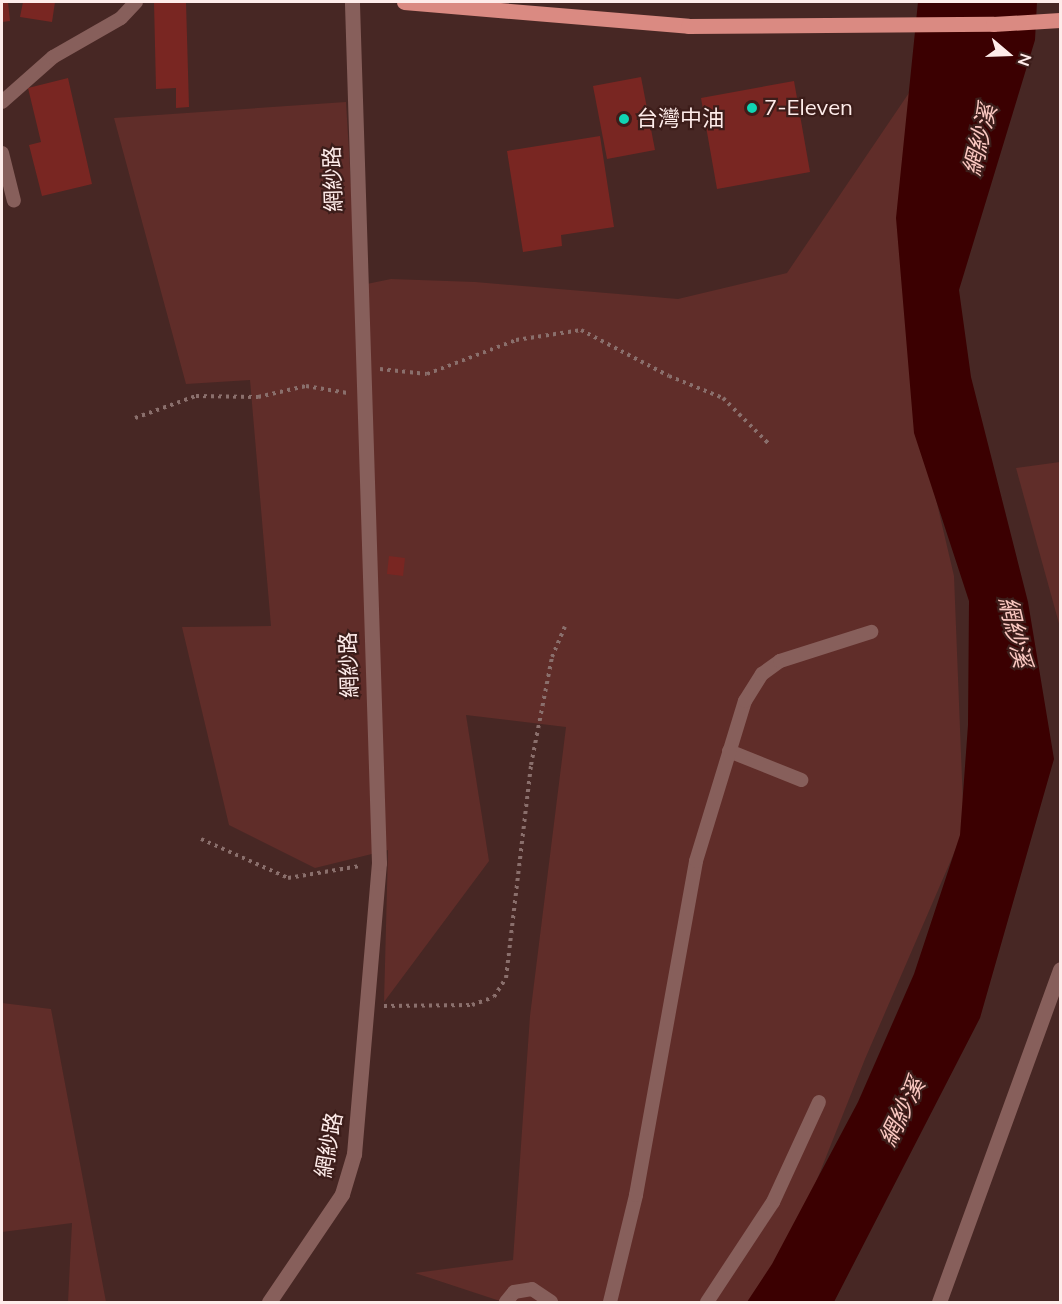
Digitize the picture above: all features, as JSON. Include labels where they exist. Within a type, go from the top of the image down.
[{"type":"main road","points":[[404,2],[688,26],[1058,20]]},
{"type":"street","name":"網紗路","points":[[269,1302],[342,1194],[354,1154],[379,863],[362,395],[352,2]]},
{"type":"street","points":[[939,1302],[1060,969]]},
{"type":"lane","points":[[2,102],[53,57],[121,18],[136,2]]},
{"type":"lane","points":[[2,153],[14,201]]},
{"type":"lane","points":[[610,1302],[636,1195],[696,861],[746,701],[762,674],[780,661],[871,632]]},
{"type":"lane","points":[[729,751],[801,780]]},
{"type":"lane","points":[[707,1302],[773,1202],[819,1102]]},
{"type":"lane","points":[[506,1302],[514,1292],[532,1289],[551,1302]]},
{"type":"path","points":[[362,367],[427,374],[516,340],[581,330],[669,376],[723,398],[769,444]]},
{"type":"path","points":[[135,418],[196,396],[258,397],[306,386],[362,395]]},
{"type":"path","points":[[368,1006],[472,1005],[494,997],[506,978],[531,765],[552,657],[565,627]]},
{"type":"path","points":[[201,839],[288,878],[379,863]]},
{"type":"shaded area","points":[[936,53],[924,448],[954,576],[964,830],[865,1059],[789,1250],[757,1302],[503,1302],[415,1273],[513,1260],[530,1016],[566,727],[466,715],[489,861],[384,1002],[388,850],[315,868],[229,825],[182,627],[271,626],[250,380],[186,384],[114,118],[346,102],[357,286],[391,279],[475,282],[678,299],[787,273]]},
{"type":"shaded area","points":[[1060,462],[1060,627],[1016,468]]},
{"type":"shaded area","points":[[2,1003],[51,1009],[106,1302],[68,1302],[72,1223],[2,1232]]},
{"type":"water","name":"網紗溪","points":[[918,2],[1037,2],[1035,40],[959,290],[971,377],[1028,602],[1054,759],[980,1018],[834,1302],[747,1302],[772,1264],[858,1102],[914,974],[960,835],[968,725],[969,601],[914,433],[896,218]]},
{"type":"building","points":[[2,2],[8,2],[10,21],[2,22]]},
{"type":"building","points":[[23,2],[55,2],[52,22],[20,17]]},
{"type":"building","points":[[154,2],[186,2],[189,107],[176,108],[176,88],[156,89]]},
{"type":"building","points":[[641,77],[655,150],[607,159],[593,86]]},
{"type":"building","points":[[68,78],[92,184],[42,196],[29,145],[41,142],[28,88]]},
{"type":"building","points":[[794,81],[810,172],[717,189],[701,98]]},
{"type":"building","points":[[600,136],[614,227],[561,235],[562,246],[523,252],[507,151]]},
{"type":"building","points":[[389,556],[405,558],[403,576],[387,574]]},
{"type":"place","name":"7-Eleven","points":[[752,108]]},
{"type":"place","name":"台灣中油","points":[[624,119]]}]
